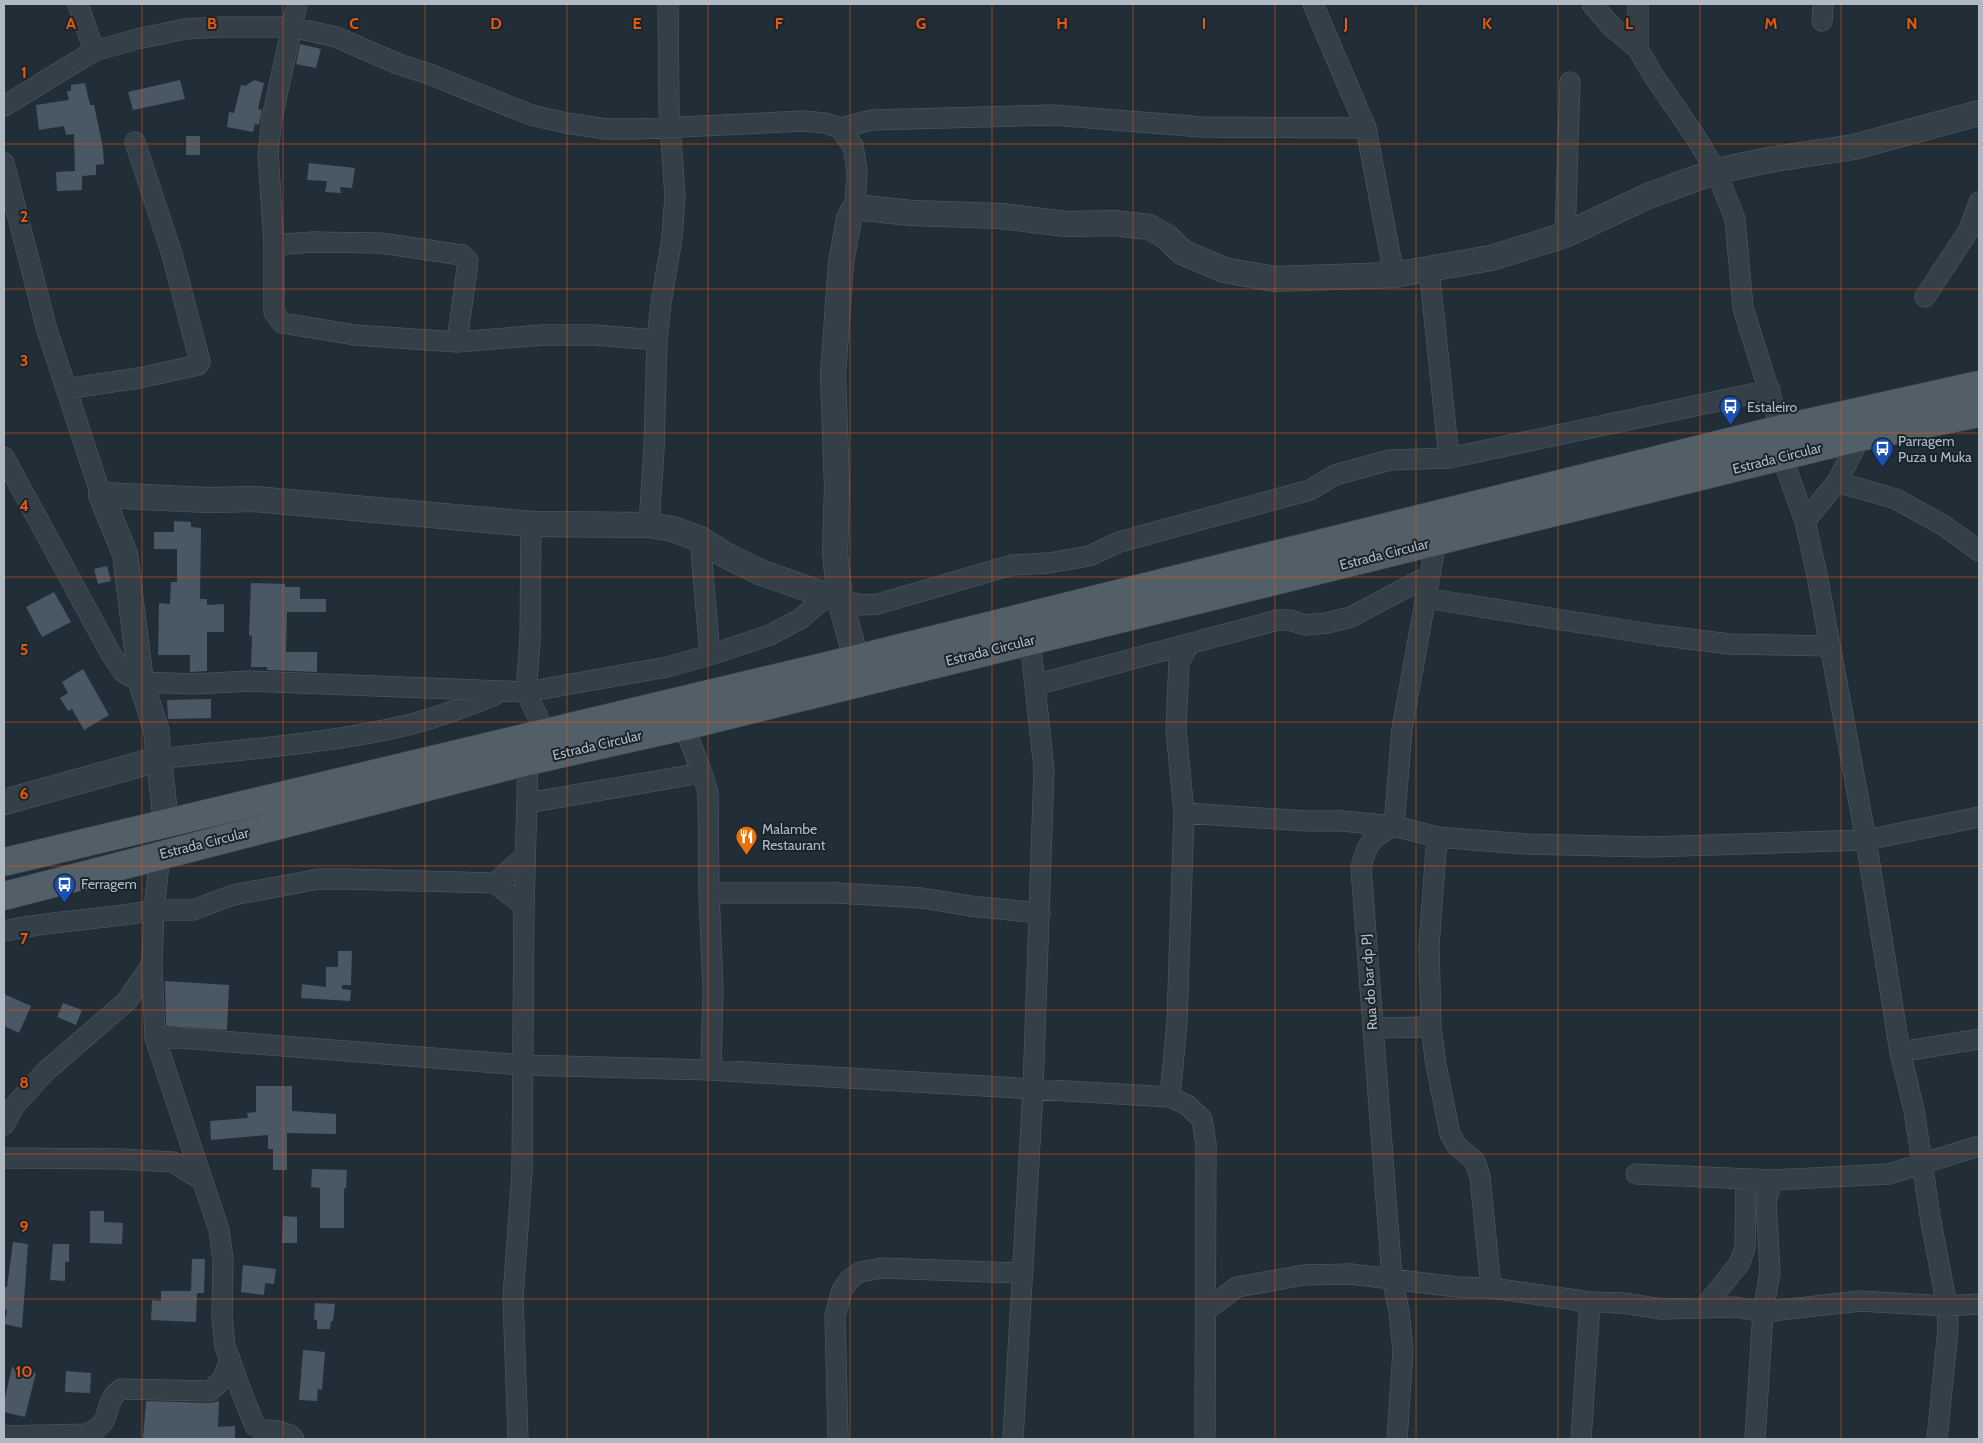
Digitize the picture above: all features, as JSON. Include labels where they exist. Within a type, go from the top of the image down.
[{"type":"main road","name":"Estrada Circular","points":[[4,862],[856,659],[1782,429],[1979,385]]},
{"type":"main road","name":"Estrada Circular","points":[[4,896],[160,854],[528,761],[684,726],[1860,437],[1979,413]]},
{"type":"street","points":[[78,4],[94,51]]},
{"type":"street","points":[[297,4],[272,118],[268,153],[274,245],[274,312],[282,323],[355,335],[457,342],[543,335],[594,335],[656,340]]},
{"type":"street","points":[[650,525],[654,449],[656,340],[673,230],[675,196],[668,4]]},
{"type":"street","points":[[1313,4],[1366,128],[1394,275]]},
{"type":"street","points":[[1592,4],[1612,27],[1638,49],[1716,171],[1735,219],[1743,308],[1782,429]]},
{"type":"street","points":[[1638,4],[1638,49]]},
{"type":"street","points":[[4,106],[94,51],[137,39],[185,30],[222,27],[292,27],[336,37],[398,64],[444,80],[531,115],[606,129],[803,121],[825,123],[840,128],[872,120],[1053,115],[1202,127],[1366,128]]},
{"type":"street","points":[[1565,235],[1570,82]]},
{"type":"street","points":[[855,207],[911,213],[1001,216],[1066,224],[1114,224],[1149,227],[1166,237],[1182,252],[1224,270],[1274,279],[1394,275],[1491,258],[1565,235],[1648,196],[1716,171],[1774,159],[1854,147],[1979,113]]},
{"type":"street","points":[[840,128],[853,146],[857,171],[855,207],[849,219],[841,263],[833,375],[838,487],[833,598],[856,659]]},
{"type":"street","points":[[66,389],[139,378],[198,365],[200,362],[172,254],[135,142]]},
{"type":"street","points":[[4,163],[47,330],[100,495],[125,554],[141,682],[156,729],[166,823]]},
{"type":"street","points":[[1925,297],[1969,230],[1979,202]]},
{"type":"street","points":[[274,245],[312,242],[380,243],[462,255],[468,261],[457,342]]},
{"type":"street","points":[[1429,269],[1449,458]]},
{"type":"street","points":[[100,495],[207,500],[255,499],[531,524],[650,525],[673,529],[700,539],[725,555],[762,573],[833,598],[863,605],[878,604],[1012,565],[1049,563],[1089,556],[1120,542],[1310,490],[1335,475],[1390,460],[1449,458],[1770,390]]},
{"type":"street","points":[[1805,521],[1836,482],[1860,437]]},
{"type":"street","points":[[4,457],[111,654],[123,672],[141,682],[194,684],[250,681],[501,693],[526,692],[667,667],[710,656],[770,635],[833,598]]},
{"type":"street","points":[[1782,457],[1805,521],[1817,574],[1866,840],[1900,1052],[1914,1110],[1924,1165],[1948,1329],[1937,1439]]},
{"type":"street","points":[[1836,482],[1896,499],[1943,525],[1979,551]]},
{"type":"street","points":[[531,524],[530,642],[526,692],[545,732]]},
{"type":"street","points":[[700,539],[710,656]]},
{"type":"street","points":[[1394,826],[1402,728],[1436,541]]},
{"type":"street","points":[[1035,686],[1171,656],[1189,645],[1278,620],[1290,620],[1305,625],[1327,623],[1351,616],[1430,574]]},
{"type":"street","points":[[1425,598],[1657,635],[1720,643],[1830,646]]},
{"type":"street","points":[[1013,1439],[1021,1273],[1033,1090],[1044,769],[1030,640]]},
{"type":"street","points":[[1170,1097],[1177,1022],[1184,812],[1171,656]]},
{"type":"street","points":[[4,802],[159,759],[328,739],[403,725],[464,707],[501,693]]},
{"type":"street","points":[[684,726],[708,793],[709,893],[713,990],[711,1070]]},
{"type":"street","points":[[518,1439],[513,1298],[522,1170],[524,906],[528,761]]},
{"type":"street","points":[[527,803],[702,773]]},
{"type":"street","points":[[1184,812],[1308,821],[1342,821],[1394,826],[1437,837],[1525,844],[1650,847],[1866,840],[1979,818]]},
{"type":"street","name":"Rua do bar dp PJ","points":[[1394,826],[1374,836],[1364,852],[1361,868],[1392,1278],[1399,1311],[1403,1352],[1397,1439]]},
{"type":"street","points":[[1437,837],[1429,945],[1431,1027],[1436,1065],[1450,1134],[1457,1146],[1475,1161],[1480,1177],[1491,1288]]},
{"type":"street","points":[[160,854],[154,910],[152,964],[155,1038],[219,1230],[225,1346],[255,1426],[264,1430],[278,1431],[290,1435],[294,1439]]},
{"type":"street","points":[[495,882],[525,856]]},
{"type":"street","points":[[4,931],[30,925],[120,916],[154,910],[193,910],[233,894],[319,880],[385,879],[495,882],[524,906]]},
{"type":"street","points":[[709,893],[837,893],[922,898],[970,906],[1040,913]]},
{"type":"street","points":[[4,1125],[15,1105],[46,1071],[127,1001],[152,964]]},
{"type":"street","points":[[1373,1028],[1431,1027]]},
{"type":"street","points":[[155,1038],[182,1038],[522,1065],[711,1070],[1170,1097],[1187,1105],[1202,1119],[1206,1144],[1204,1439]]},
{"type":"street","points":[[1900,1052],[1979,1039]]},
{"type":"street","points":[[1636,1174],[1773,1180],[1889,1174],[1924,1165],[1979,1146]]},
{"type":"street","points":[[4,1158],[120,1159],[173,1162],[202,1180]]},
{"type":"street","points":[[1704,1308],[1739,1264],[1746,1248],[1746,1179]]},
{"type":"street","points":[[1755,1439],[1763,1312],[1770,1272],[1766,1200],[1773,1180]]},
{"type":"street","points":[[838,1439],[835,1316],[842,1290],[850,1280],[860,1272],[882,1268],[1021,1273]]},
{"type":"street","points":[[1205,1274],[1238,1287]]},
{"type":"street","points":[[1206,1310],[1238,1287],[1304,1275],[1351,1274],[1457,1287],[1491,1288],[1590,1302],[1622,1303],[1662,1309],[1735,1307],[1763,1312],[1860,1302],[1946,1306],[1979,1304]]},
{"type":"street","points":[[1581,1439],[1590,1302]]},
{"type":"street","points":[[210,1391],[222,1379],[230,1359]]},
{"type":"street","points":[[4,1436],[38,1438],[85,1434],[98,1429],[104,1423],[114,1394],[121,1389],[241,1391]]},
{"type":"building","points":[[300,44],[321,49],[316,68],[296,64]]},
{"type":"building","points":[[180,80],[185,99],[133,110],[128,92]]},
{"type":"building","points":[[254,80],[264,83],[258,109],[262,110],[259,125],[255,124],[253,132],[227,127],[229,112],[234,113],[241,85],[245,86]]},
{"type":"building","points":[[85,83],[90,105],[94,105],[103,148],[104,164],[96,165],[96,175],[82,176],[82,190],[57,191],[56,172],[75,171],[74,134],[66,135],[64,126],[39,130],[36,105],[69,100],[67,91],[71,91],[71,85]]},
{"type":"building","points":[[186,136],[200,136],[200,155],[186,155]]},
{"type":"building","points":[[309,163],[355,168],[352,188],[340,187],[341,193],[325,192],[327,181],[307,180]]},
{"type":"building","points":[[174,521],[191,522],[191,527],[201,528],[200,599],[207,599],[207,605],[224,604],[224,632],[207,632],[207,671],[190,672],[190,655],[158,655],[159,603],[170,604],[171,582],[177,582],[177,549],[154,549],[154,532],[174,532]]},
{"type":"building","points":[[107,566],[111,581],[98,584],[94,569]]},
{"type":"building","points":[[251,583],[285,584],[285,587],[300,587],[300,599],[326,599],[326,612],[287,612],[286,652],[317,652],[317,672],[267,670],[267,667],[251,667],[252,636],[249,635]]},
{"type":"building","points":[[54,592],[71,622],[42,637],[26,607]]},
{"type":"building","points":[[83,669],[109,715],[84,730],[72,709],[68,711],[60,698],[68,693],[62,682]]},
{"type":"building","points":[[211,699],[211,718],[168,719],[167,700]]},
{"type":"building","points":[[338,951],[352,951],[351,985],[342,985],[342,989],[351,990],[350,1001],[301,998],[302,984],[326,987],[326,967],[338,967]]},
{"type":"building","points":[[165,981],[229,985],[227,1030],[166,1026]]},
{"type":"building","points":[[4,994],[31,1006],[19,1033],[4,1026]]},
{"type":"building","points":[[63,1003],[82,1010],[76,1025],[57,1017]]},
{"type":"building","points":[[256,1086],[292,1086],[292,1111],[336,1114],[336,1134],[287,1133],[287,1170],[273,1170],[273,1149],[268,1149],[268,1135],[211,1140],[210,1121],[248,1118],[247,1113],[256,1112]]},
{"type":"building","points":[[312,1169],[347,1170],[346,1189],[344,1188],[344,1228],[320,1228],[320,1188],[311,1187]]},
{"type":"building","points":[[90,1211],[104,1211],[104,1222],[123,1223],[122,1244],[90,1243]]},
{"type":"building","points":[[283,1216],[297,1217],[297,1243],[282,1243]]},
{"type":"building","points":[[13,1242],[28,1244],[22,1328],[4,1324],[7,1310],[4,1310],[4,1287],[7,1287]]},
{"type":"building","points":[[53,1244],[69,1244],[69,1262],[65,1262],[65,1281],[50,1280]]},
{"type":"building","points":[[192,1259],[205,1259],[204,1293],[197,1293],[196,1322],[151,1320],[152,1300],[161,1301],[161,1291],[191,1291]]},
{"type":"building","points":[[243,1265],[276,1269],[274,1284],[265,1283],[264,1295],[241,1292]]},
{"type":"building","points":[[315,1303],[335,1304],[330,1329],[317,1329],[317,1320],[314,1320]]},
{"type":"building","points":[[303,1350],[325,1352],[322,1390],[318,1389],[317,1401],[299,1400]]},
{"type":"building","points":[[12,1367],[36,1373],[25,1417],[4,1412],[4,1402]]},
{"type":"building","points":[[66,1371],[91,1373],[90,1393],[65,1392]]},
{"type":"building","points":[[146,1401],[210,1403],[219,1401],[218,1427],[235,1426],[235,1439],[143,1439]]},
{"type":"place","name":"Estaleiro","points":[[1731,426]]},
{"type":"place","name":"Parragem Puza u Muka","points":[[1882,468]]},
{"type":"place","name":"Malambe Restaurant","points":[[746,856]]},
{"type":"place","name":"Ferragem","points":[[65,903]]}]
